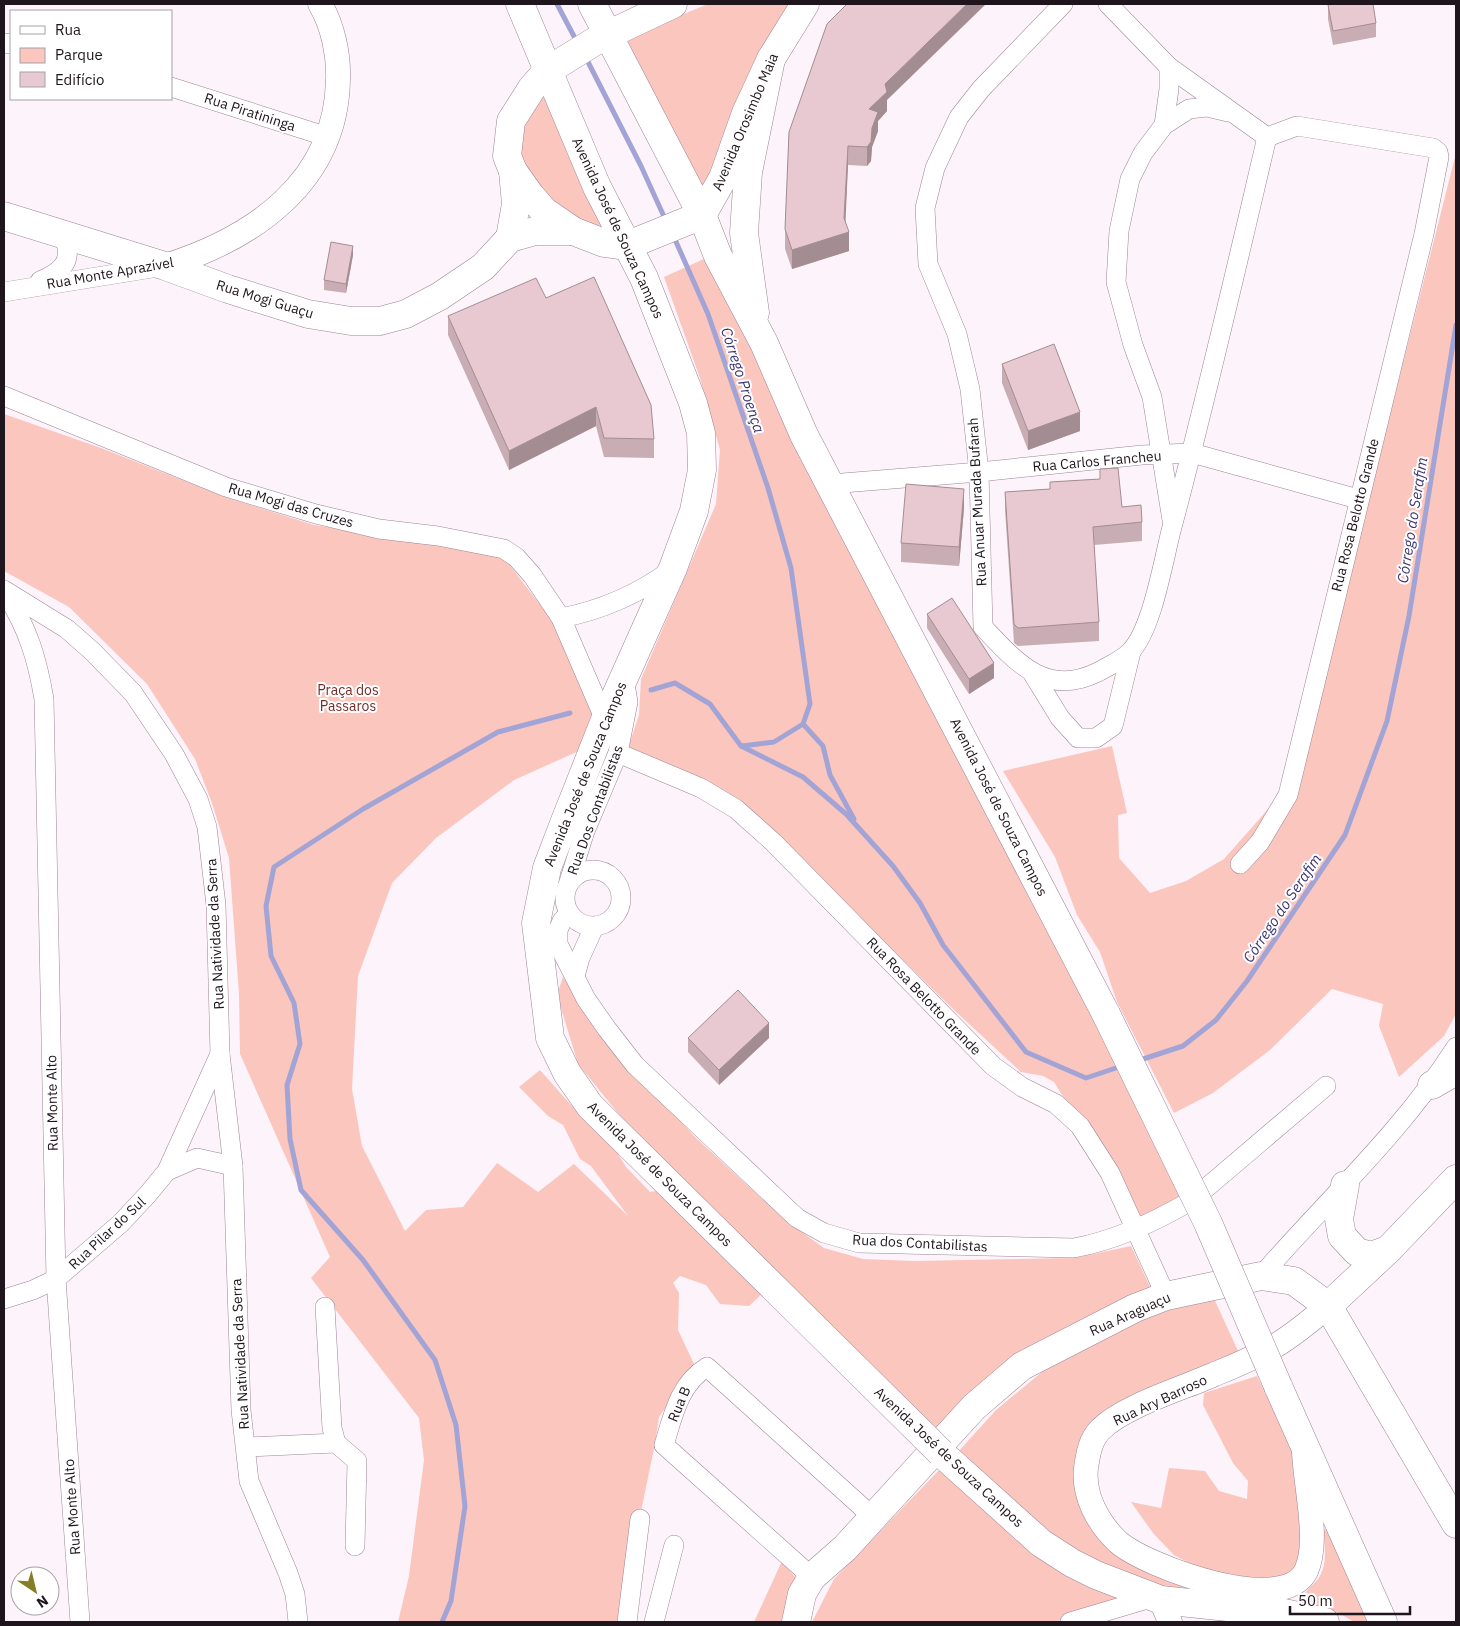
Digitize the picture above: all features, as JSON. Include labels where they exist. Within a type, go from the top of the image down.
[{"type":"main road","name":"Avenida José de Souza Campos","points":[[520,4],[552,67],[597,187],[644,278],[694,403],[701,433],[702,470],[694,512],[673,568],[604,720],[547,868],[536,923],[550,1038],[567,1073],[590,1106],[933,1445],[1041,1543],[1072,1563],[1165,1605],[1284,1613],[1325,1622]]},
{"type":"main road","name":"Avenida José de Souza Campos","points":[[592,4],[602,37],[694,218],[764,343],[804,435],[1106,1014],[1208,1223],[1383,1622]]},
{"type":"main road","points":[[673,4],[602,37],[552,67],[532,88],[511,121],[507,156],[513,171],[544,211],[574,231],[604,243],[626,246],[694,218]]},
{"type":"main road","name":"Avenida Orosimbo Maia","points":[[694,218],[723,178],[754,95],[771,59],[805,4]]},
{"type":"main road","points":[[764,343],[757,322],[744,233],[748,172],[771,59]]},
{"type":"main road","points":[[513,171],[516,204],[510,238],[535,231],[574,231]]},
{"type":"main road","name":"Rua Mogi Guaçu","points":[[4,216],[165,266],[228,289],[308,314],[351,320],[380,321],[406,314],[440,296],[483,267],[510,238]]},
{"type":"main road","points":[[1432,1085],[1456,1070]]},
{"type":"main road","name":"Rua Ary Barroso","points":[[1328,1306],[1388,1250],[1456,1179]]},
{"type":"main road","points":[[1345,1185],[1339,1220],[1342,1236],[1357,1252],[1371,1256],[1388,1250]]},
{"type":"main road","name":"Rua Araguaçu","points":[[796,1622],[802,1594],[812,1577],[845,1548],[974,1407],[1022,1366],[1128,1312],[1166,1296],[1262,1276],[1294,1281],[1328,1306],[1456,1524]]},
{"type":"main road","points":[[1165,1605],[1237,1588],[1284,1613]]},
{"type":"street","name":"Rua Monte Aprazível","points":[[4,292],[25,287],[165,266],[203,254],[234,238],[269,214],[299,186],[322,150],[338,104],[338,71],[335,43],[320,4]]},
{"type":"street","name":"Rua Anuar Murada Bufarah","points":[[1063,4],[981,89],[959,117],[935,168],[925,208],[928,264],[966,364],[978,472],[983,627],[1008,654],[1033,674],[1058,681],[1085,678],[1130,652],[1147,623],[1192,453],[1267,137]]},
{"type":"street","points":[[1108,4],[1169,67],[1267,137]]},
{"type":"street","points":[[1164,125],[1169,88],[1169,67]]},
{"type":"street","name":"Rua Piratininga","points":[[172,87],[328,137]]},
{"type":"street","points":[[1164,125],[1189,109],[1207,107],[1232,113]]},
{"type":"street","name":"Rua Anuar Murada Bufarah","points":[[1164,125],[1143,153],[1130,179],[1120,231],[1116,282],[1130,336],[1152,397],[1173,526]]},
{"type":"street","name":"Rua Rosa Belotto Grande","points":[[1240,864],[1260,842],[1288,795],[1436,179],[1438,152],[1433,148],[1297,126],[1267,137]]},
{"type":"street","points":[[25,287],[53,276],[65,264],[68,254],[63,234]]},
{"type":"street","name":"Rua Mogi das Cruzes","points":[[4,396],[226,487],[316,514],[379,529],[438,536],[504,549],[516,557],[532,575],[561,618],[604,720]]},
{"type":"street","name":"Rua Carlos Francheu","points":[[830,484],[1192,453],[1358,499]]},
{"type":"street","points":[[561,618],[613,605],[655,582],[673,568]]},
{"type":"street","name":"Rua Monte Alto","points":[[4,590],[67,629],[92,651],[133,693]]},
{"type":"street","name":"Rua Monte Alto","points":[[4,590],[22,619],[32,644],[44,699],[56,1279],[80,1622]]},
{"type":"street","points":[[1033,674],[1060,718],[1078,738],[1096,738],[1113,726],[1130,652]]},
{"type":"street","name":"Rua Dos Contabilistas","points":[[568,885],[585,831],[618,753],[628,709],[624,676]]},
{"type":"street","name":"Rua Natividade da Serra","points":[[133,693],[174,754],[198,800],[207,827],[216,905],[220,1054],[233,1166],[241,1410],[249,1481],[288,1573],[295,1594],[298,1622]]},
{"type":"street","name":"Rua Rosa Belotto Grande","points":[[618,753],[701,788],[736,809],[773,842],[993,1066],[1022,1087],[1056,1104],[1080,1126],[1110,1173],[1166,1296]]},
{"type":"street","name":"Rua dos Contabilistas","points":[[585,831],[587,871]]},
{"type":"street","name":"Rua dos Contabilistas","points":[[594,927],[608,923],[615,917],[622,900],[621,890],[611,876],[602,871],[587,871],[578,874],[568,885],[565,894],[569,913],[562,921],[558,944],[586,999],[635,1064],[797,1218],[824,1234],[859,1243],[1074,1248],[1103,1243],[1136,1229],[1192,1200],[1326,1086]]},
{"type":"street","points":[[546,999],[580,958],[594,927],[584,926],[569,913]]},
{"type":"street","points":[[1262,1276],[1432,1085],[1456,1047]]},
{"type":"street","name":"Rua Pilar do Sul","points":[[4,1299],[33,1290],[56,1279],[121,1223],[167,1171],[220,1054]]},
{"type":"street","points":[[194,1108],[206,1107],[226,1112]]},
{"type":"street","points":[[167,1171],[197,1158],[233,1166]]},
{"type":"street","name":"Rua Ary Barroso","points":[[1304,1444],[1312,1533],[1310,1561],[1300,1579],[1294,1584],[1273,1590],[1237,1588],[1193,1577],[1149,1560],[1119,1542],[1098,1516],[1087,1494],[1085,1483],[1088,1455],[1096,1436],[1106,1425],[1134,1408],[1275,1346],[1328,1306]]},
{"type":"street","points":[[325,1307],[332,1428],[336,1443],[357,1461],[355,1546]]},
{"type":"street","name":"Rua B","points":[[812,1577],[664,1446],[674,1409],[687,1384],[697,1373],[707,1367],[874,1517]]},
{"type":"street","points":[[246,1447],[336,1443]]},
{"type":"street","points":[[627,1622],[640,1519]]},
{"type":"street","points":[[654,1622],[674,1545]]},
{"type":"street","points":[[1070,1622],[1165,1605]]},
{"type":"green space","points":[[708,4],[797,4],[702,196],[626,38]]},
{"type":"green space","points":[[547,87],[612,232],[580,226],[542,196],[522,171],[520,143],[528,110]]},
{"type":"green space","points":[[1456,153],[1456,1014],[1444,1036],[1399,1077],[1379,1026],[1383,1004],[1332,989],[1270,1050],[1213,1093],[1174,1113],[1117,1002],[1100,952],[1077,915],[1055,857],[1003,771],[1112,746],[1127,813],[1118,815],[1119,858],[1150,893],[1186,881],[1224,859],[1275,801],[1295,791]]},
{"type":"green space","points":[[706,258],[1192,1200],[1136,1229],[1110,1173],[1054,1082],[1043,1076],[1021,1072],[955,1011],[758,818],[628,748],[639,715],[641,679],[716,504],[720,450],[700,378],[664,277]]},
{"type":"green space","name":"Praça dos Passaros","points":[[4,414],[101,448],[225,497],[314,525],[501,554],[555,624],[594,707],[581,750],[514,780],[436,838],[392,883],[358,976],[352,1089],[362,1146],[405,1231],[426,1210],[463,1207],[497,1163],[538,1192],[574,1164],[628,1216],[591,1166],[580,1159],[563,1125],[548,1116],[519,1087],[540,1070],[571,1105],[606,1135],[626,1167],[650,1192],[662,1190],[765,1291],[749,1306],[720,1304],[706,1285],[680,1276],[673,1283],[679,1293],[678,1330],[695,1366],[659,1417],[618,1622],[398,1622],[409,1576],[424,1460],[419,1418],[311,1278],[330,1257],[240,1054],[239,994],[229,858],[212,803],[195,759],[147,684],[69,607],[4,571]]},
{"type":"green space","points":[[563,977],[611,1046],[696,1138],[784,1219],[824,1248],[863,1259],[914,1261],[1075,1258],[1131,1246],[1152,1291],[937,1433],[630,1128],[578,1064],[557,995]]},
{"type":"green space","points":[[1211,1292],[1239,1353],[1114,1405],[1076,1469],[1086,1510],[1187,1580],[1185,1588],[1155,1586],[1127,1578],[1062,1544],[957,1453],[996,1410],[1042,1372],[1151,1315]]},
{"type":"green space","points":[[1257,1376],[1293,1450],[1300,1491],[1301,1572],[1280,1583],[1200,1569],[1174,1555],[1153,1533],[1131,1502],[1161,1508],[1169,1468],[1205,1471],[1219,1491],[1247,1499],[1248,1481],[1233,1463],[1203,1405],[1204,1393]]},
{"type":"green space","points":[[944,1465],[1133,1599],[1055,1622],[812,1622],[834,1579]]},
{"type":"green space","points":[[1329,1527],[1375,1622],[1354,1622],[1339,1613],[1305,1601],[1302,1598],[1321,1574],[1325,1562],[1323,1531]]},
{"type":"green space","points":[[782,1561],[800,1583],[792,1622],[754,1622]]},
{"type":"building","points":[[847,4],[967,4],[885,84],[887,92],[869,109],[878,112],[872,128],[871,142],[867,147],[848,146],[844,218],[849,232],[792,250],[785,229],[789,132],[827,24]]},
{"type":"building","points":[[1373,4],[1376,23],[1333,31],[1328,5]]},
{"type":"building","points":[[331,242],[353,246],[346,284],[324,280]]},
{"type":"building","points":[[594,277],[651,405],[654,439],[604,438],[596,407],[509,451],[448,316],[536,278],[546,298]]},
{"type":"building","points":[[1054,344],[1080,412],[1028,431],[1002,364]]},
{"type":"building","points":[[1118,468],[1122,507],[1141,505],[1142,522],[1093,527],[1099,622],[1018,628],[1014,624],[1005,492],[1050,489],[1050,482],[1100,479],[1100,469]]},
{"type":"building","points":[[906,484],[964,489],[959,547],[901,543]]},
{"type":"building","points":[[952,598],[994,663],[969,679],[927,614]]},
{"type":"building","points":[[738,990],[769,1023],[719,1070],[688,1038]]},
{"type":"waterway","name":"Córrego Proença","points":[[557,4],[577,42]]},
{"type":"waterway","name":"Córrego Proença","points":[[585,56],[641,166],[666,221]]},
{"type":"waterway","name":"Córrego Proença","points":[[673,235],[708,314],[768,488],[791,568],[810,704],[803,724],[774,742],[742,746]]},
{"type":"waterway","name":"Córrego do Serafim","points":[[1137,1061],[1183,1046],[1216,1020],[1247,981],[1345,835],[1387,721],[1409,616],[1456,325]]},
{"type":"waterway","name":"Córrego do Serafim","points":[[651,690],[675,683],[710,704],[741,746],[803,777],[846,814],[893,866],[920,903],[943,945],[1026,1052],[1086,1078],[1122,1066]]},
{"type":"waterway","points":[[442,1622],[451,1601],[465,1506],[456,1425],[435,1360],[363,1260],[301,1190],[290,1139],[287,1085],[300,1044],[294,1003],[271,956],[266,906],[274,867],[363,809],[498,732],[570,713]]},
{"type":"waterway","name":"Córrego do Serafim","points":[[803,724],[823,746],[830,775],[854,819]]}]
